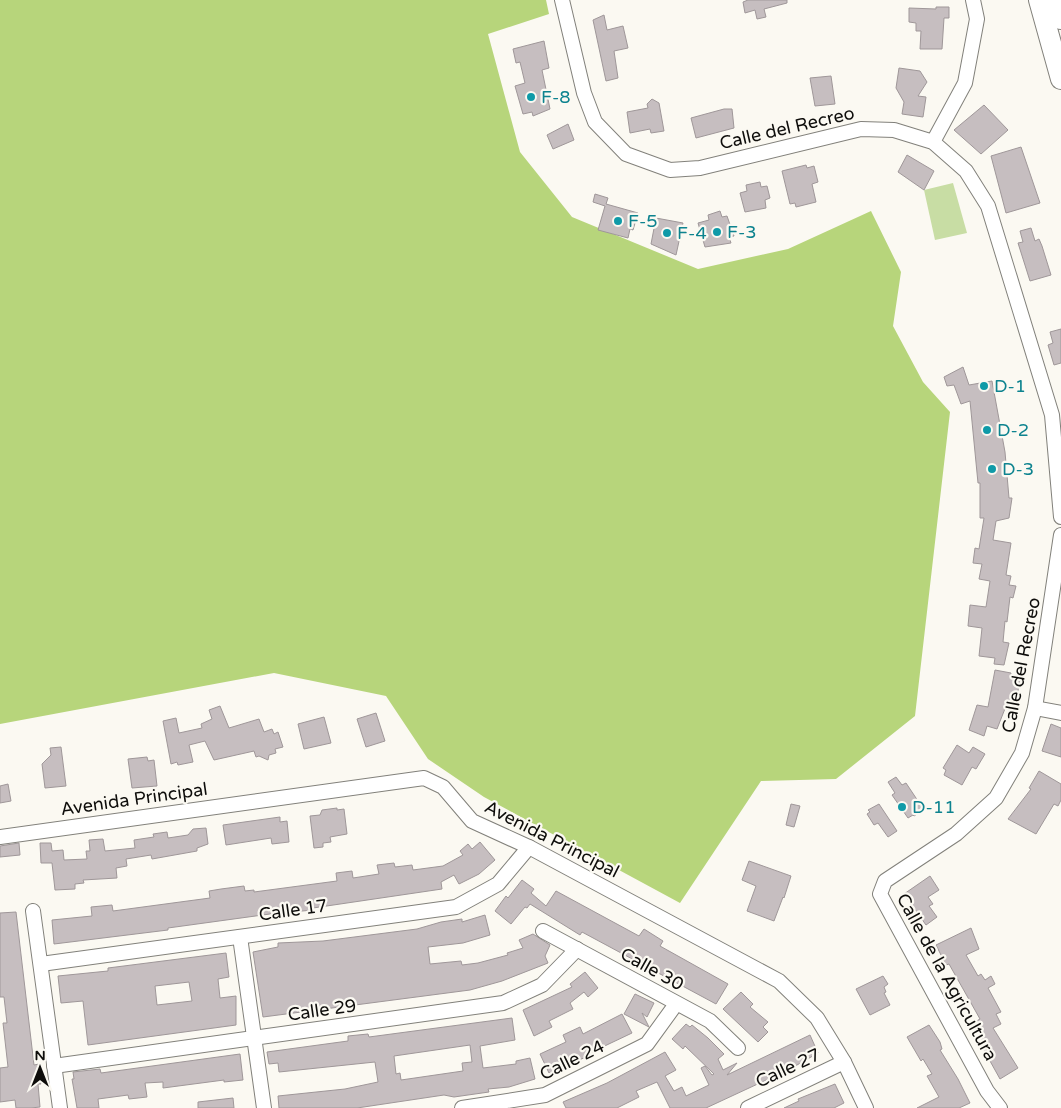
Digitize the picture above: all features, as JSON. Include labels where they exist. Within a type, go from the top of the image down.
[{"type":"highway","points":[[1025,0],[1054,53]]},
{"type":"highway","points":[[1039,0],[1061,79]]},
{"type":"highway","points":[[1056,0],[1061,19]]},
{"type":"street","name":"Calle del Recreo","points":[[562,0],[584,93],[595,122],[626,154],[670,170],[700,168],[861,129],[894,130],[933,142],[966,170],[988,206],[1052,415],[1061,517]]},
{"type":"street","points":[[933,142],[965,83],[977,18],[973,0]]},
{"type":"street","name":"Calle del Recreo","points":[[903,869],[956,834],[996,798],[1022,753],[1035,708],[1061,534]]},
{"type":"street","points":[[1035,708],[1061,713]]},
{"type":"street","name":"Avenida Principal","points":[[0,837],[424,778],[443,787],[472,821],[529,847],[779,981],[817,1018],[844,1062],[866,1108]]},
{"type":"street","name":"Calle 17","points":[[41,964],[456,906],[498,884],[529,847]]},
{"type":"street","name":"Calle de la Agricultura","points":[[903,869],[885,881],[880,894],[987,1091],[1000,1108]]},
{"type":"street","points":[[34,911],[60,1108]]},
{"type":"street","name":"Calle 30","points":[[543,931],[710,1021],[738,1048]]},
{"type":"street","points":[[240,937],[264,1108]]},
{"type":"street","name":"Calle 29","points":[[54,1066],[503,1003],[542,985],[577,950]]},
{"type":"street","name":"Calle 24","points":[[462,1108],[545,1095],[647,1044],[676,1004]]},
{"type":"street","name":"Calle 27","points":[[748,1108],[844,1062]]},
{"type":"green space","points":[[0,0],[546,0],[549,14],[488,34],[520,152],[572,217],[698,269],[788,249],[871,211],[901,272],[893,326],[923,382],[950,412],[915,716],[836,779],[761,781],[680,903],[484,797],[428,759],[386,696],[274,673],[0,724]]},
{"type":"green space","points":[[953,183],[967,233],[935,240],[924,190]]},
{"type":"building","points":[[748,0],[787,0],[787,3],[764,9],[766,17],[757,19],[755,10],[745,13],[743,2]]},
{"type":"building","points":[[936,7],[949,7],[949,18],[944,18],[942,49],[920,49],[921,31],[916,31],[916,23],[909,22],[909,8],[936,9]]},
{"type":"building","points":[[604,15],[607,30],[623,26],[628,48],[614,51],[618,78],[606,81],[593,20]]},
{"type":"building","points":[[544,41],[549,68],[542,70],[550,109],[533,116],[532,112],[523,114],[515,86],[525,83],[520,62],[516,63],[513,49]]},
{"type":"building","points":[[899,68],[920,71],[927,82],[918,96],[926,97],[923,117],[902,114],[904,102],[896,88]]},
{"type":"building","points":[[831,76],[835,104],[815,106],[810,78]]},
{"type":"building","points":[[652,99],[659,103],[664,131],[651,133],[650,129],[630,133],[627,112],[648,108],[647,104]]},
{"type":"building","points":[[984,105],[1008,130],[981,154],[954,130]]},
{"type":"building","points":[[724,109],[732,109],[734,128],[696,138],[691,118]]},
{"type":"building","points":[[568,124],[574,140],[553,149],[547,135]]},
{"type":"building","points":[[1021,147],[1040,203],[1006,213],[991,156]]},
{"type":"building","points":[[907,155],[934,171],[924,190],[898,172]]},
{"type":"building","points":[[806,165],[807,168],[814,166],[818,182],[812,184],[816,202],[796,207],[795,203],[790,204],[782,171]]},
{"type":"building","points":[[760,182],[761,187],[767,186],[770,198],[765,200],[766,208],[745,212],[740,193],[747,191],[746,185]]},
{"type":"building","name":"F-5","points":[[595,194],[608,198],[606,204],[638,213],[633,230],[630,229],[628,238],[598,230],[605,206],[593,202]]},
{"type":"building","name":"F-3","points":[[720,211],[722,217],[727,216],[734,236],[729,237],[731,243],[705,247],[698,223],[709,220],[708,215]]},
{"type":"building","name":"F-4","points":[[656,218],[683,223],[676,255],[651,244]]},
{"type":"building","points":[[1031,228],[1035,241],[1039,239],[1042,246],[1051,275],[1030,281],[1018,243],[1023,242],[1020,231]]},
{"type":"building","points":[[1061,329],[1061,363],[1054,365],[1048,345],[1053,343],[1050,332]]},
{"type":"building","points":[[963,367],[969,385],[992,381],[1005,452],[1009,498],[1012,498],[1009,518],[996,521],[993,540],[1011,543],[1006,575],[1011,576],[1009,585],[1016,586],[1013,598],[1010,597],[1007,622],[1005,621],[1003,642],[1009,643],[1004,665],[994,664],[995,658],[979,656],[982,628],[968,626],[970,605],[986,607],[990,581],[979,579],[982,564],[973,563],[975,548],[979,549],[984,518],[980,518],[980,483],[978,483],[970,401],[961,404],[954,385],[947,386],[944,377]]},
{"type":"building","points":[[995,670],[1011,673],[1010,678],[1020,679],[1016,702],[1008,701],[997,729],[987,726],[984,736],[969,730],[977,705],[988,707]]},
{"type":"building","points":[[220,706],[229,728],[259,719],[264,732],[272,729],[274,734],[278,732],[283,747],[275,749],[276,753],[269,755],[268,760],[259,756],[256,757],[254,751],[214,760],[205,741],[189,745],[193,762],[178,765],[177,762],[171,764],[163,721],[176,718],[179,733],[202,728],[201,724],[212,719],[209,710]]},
{"type":"building","points":[[376,713],[385,741],[366,747],[357,719]]},
{"type":"building","points":[[324,717],[331,743],[304,749],[298,724]]},
{"type":"building","points":[[1051,724],[1061,728],[1061,757],[1042,751]]},
{"type":"building","points":[[957,745],[969,753],[973,747],[985,754],[976,769],[972,767],[962,785],[944,775],[946,770],[943,768]]},
{"type":"building","points":[[61,747],[66,786],[45,788],[42,764],[51,755],[50,748]]},
{"type":"building","points":[[147,757],[148,761],[154,760],[157,786],[132,788],[128,759]]},
{"type":"building","points":[[1039,771],[1061,784],[1061,800],[1058,806],[1054,804],[1036,834],[1008,819],[1031,789],[1029,788]]},
{"type":"building","points":[[896,777],[902,785],[906,783],[924,810],[908,818],[892,795],[895,793],[888,782]]},
{"type":"building","points":[[8,784],[11,801],[0,803],[0,786]]},
{"type":"building","points":[[791,804],[800,806],[794,827],[786,825]]},
{"type":"building","points":[[879,804],[897,831],[888,837],[878,823],[874,825],[867,814],[870,812],[868,810]]},
{"type":"building","points":[[337,808],[337,810],[344,809],[347,834],[330,837],[331,842],[323,843],[323,847],[314,848],[310,816],[320,815],[322,810]]},
{"type":"building","points":[[280,817],[280,822],[287,821],[289,842],[272,844],[271,838],[226,845],[223,825]]},
{"type":"building","points":[[206,828],[208,844],[197,848],[197,851],[152,859],[151,855],[126,859],[127,866],[116,868],[117,878],[83,880],[84,883],[75,884],[75,889],[55,890],[52,863],[41,863],[40,843],[51,843],[52,851],[63,850],[64,860],[87,859],[86,851],[90,851],[89,840],[103,839],[105,851],[135,848],[134,840],[154,837],[153,834],[167,832],[168,838],[188,835],[193,829]]},
{"type":"building","points":[[480,842],[495,860],[479,874],[459,884],[454,875],[441,882],[442,889],[313,908],[313,910],[270,914],[168,928],[168,930],[54,944],[52,920],[92,916],[91,907],[112,905],[113,911],[210,898],[209,891],[221,889],[244,886],[245,891],[254,890],[254,892],[337,881],[336,873],[352,871],[353,878],[379,874],[377,865],[394,863],[395,867],[412,865],[413,870],[443,866],[463,855],[460,851],[468,844],[472,849]]},
{"type":"building","points":[[19,843],[20,855],[0,857],[0,846]]},
{"type":"building","points":[[749,861],[791,876],[774,921],[747,911],[756,886],[742,880]]},
{"type":"building","points":[[930,876],[939,890],[928,897],[933,904],[929,906],[937,917],[926,925],[904,894]]},
{"type":"building","points":[[522,880],[534,889],[531,893],[546,906],[556,891],[639,936],[644,929],[663,941],[660,946],[728,984],[716,1004],[582,932],[580,935],[530,904],[527,908],[525,907],[511,924],[495,911],[506,896],[508,898]]},
{"type":"building","points":[[16,912],[34,1065],[39,1064],[41,1084],[38,1084],[40,1107],[31,1108],[16,1108],[15,1100],[0,1102],[0,1068],[8,1067],[3,1023],[7,1023],[4,997],[0,997],[0,913]]},
{"type":"building","points":[[485,915],[490,935],[463,943],[428,947],[430,964],[461,961],[462,965],[508,955],[507,953],[523,948],[519,940],[533,934],[550,945],[545,956],[548,963],[502,981],[470,990],[263,1017],[253,952],[278,947],[278,943],[323,941],[417,929],[441,922],[462,919],[462,922]]},
{"type":"building","points":[[971,928],[979,949],[966,955],[978,976],[981,974],[985,980],[991,976],[995,984],[988,988],[1001,1012],[996,1014],[1001,1024],[993,1028],[1018,1068],[1000,1079],[980,1043],[983,1041],[973,1023],[980,1019],[949,964],[946,965],[936,945]]},
{"type":"building","points":[[226,953],[229,977],[218,979],[220,998],[236,996],[236,1025],[88,1045],[83,1001],[61,1003],[58,976],[108,971],[108,968]],"holes":[[[189,982],[192,1001],[157,1005],[155,986]]]},
{"type":"building","points":[[585,972],[598,988],[588,997],[584,992],[570,1003],[573,1009],[549,1021],[552,1027],[534,1036],[523,1010],[572,987],[570,984]]},
{"type":"building","points":[[883,976],[888,984],[884,987],[886,992],[884,993],[890,1005],[870,1015],[856,989]]},
{"type":"building","points":[[741,992],[753,1004],[750,1007],[768,1022],[763,1027],[768,1032],[758,1042],[723,1009]]},
{"type":"building","points":[[635,994],[654,1003],[647,1017],[642,1013],[649,1027],[624,1014]]},
{"type":"building","points":[[622,1014],[632,1033],[592,1052],[593,1054],[549,1073],[540,1054],[566,1042],[563,1035],[580,1027],[583,1034]]},
{"type":"building","points":[[512,1018],[515,1040],[480,1046],[483,1068],[516,1064],[516,1061],[530,1058],[535,1079],[509,1087],[488,1089],[489,1092],[454,1097],[444,1095],[357,1108],[279,1108],[278,1096],[345,1089],[378,1082],[375,1062],[279,1072],[278,1063],[269,1064],[267,1052],[348,1041],[348,1036],[368,1034],[369,1037]],"holes":[[[470,1045],[472,1062],[462,1063],[463,1071],[401,1080],[400,1073],[396,1074],[394,1056]]]},
{"type":"building","points":[[686,1024],[690,1027],[692,1025],[724,1054],[718,1059],[723,1070],[737,1063],[727,1075],[810,1035],[818,1053],[790,1069],[706,1108],[670,1108],[657,1082],[636,1091],[639,1097],[617,1108],[566,1108],[563,1102],[607,1083],[665,1052],[676,1070],[665,1076],[674,1091],[682,1087],[686,1096],[709,1085],[701,1068],[705,1066],[712,1075],[714,1074],[685,1046],[683,1049],[672,1039]]},
{"type":"building","points":[[929,1025],[940,1042],[942,1049],[940,1050],[970,1103],[959,1108],[917,1108],[939,1097],[927,1076],[932,1074],[923,1059],[921,1061],[907,1037]]},
{"type":"building","points":[[240,1054],[243,1080],[224,1082],[224,1080],[163,1088],[163,1082],[145,1083],[147,1097],[129,1099],[128,1095],[98,1099],[99,1108],[77,1108],[72,1079],[74,1079],[73,1072],[100,1069],[101,1073]]},
{"type":"building","points":[[835,1084],[844,1103],[834,1108],[784,1108],[799,1101],[798,1099]]},
{"type":"building","points":[[233,1098],[234,1108],[198,1108],[198,1102]]},
{"type":"place","name":"F-8","points":[[531,97]]},
{"type":"place","name":"F-5","points":[[618,221]]},
{"type":"place","name":"F-3","points":[[717,232]]},
{"type":"place","name":"F-4","points":[[667,233]]},
{"type":"place","name":"D-1","points":[[984,386]]},
{"type":"place","name":"D-2","points":[[987,430]]},
{"type":"place","name":"D-3","points":[[992,469]]},
{"type":"place","name":"D-11","points":[[902,807]]}]
